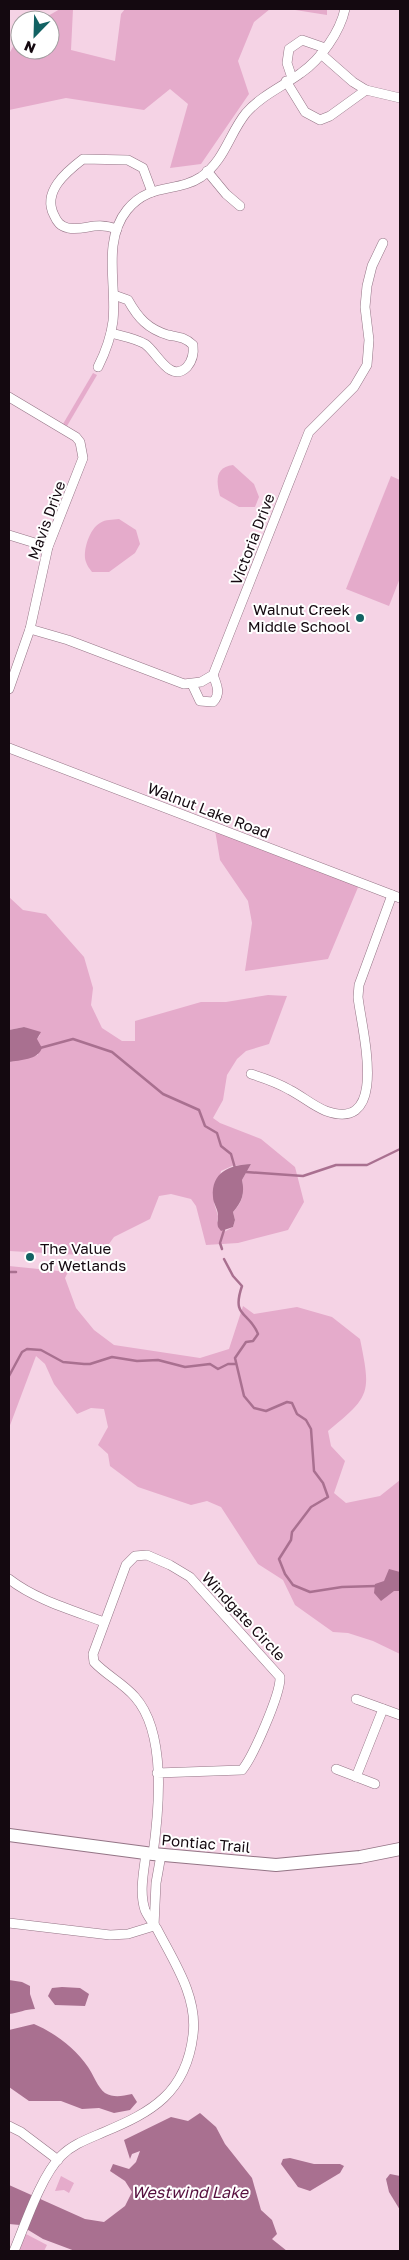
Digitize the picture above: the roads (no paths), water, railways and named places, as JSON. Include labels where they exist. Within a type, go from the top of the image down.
[{"type":"main road","name":"Pontiac Trail","points":[[9,1836],[154,1854],[276,1865],[353,1858],[400,1849]]},
{"type":"street","points":[[96,369],[111,333],[114,295],[113,241],[126,211],[140,198],[152,192],[200,178],[208,171],[222,157],[235,128],[247,112],[262,98],[311,66],[334,36],[345,9]]},
{"type":"street","points":[[366,90],[330,116],[320,120],[305,112],[289,80],[287,63],[289,49],[302,40],[323,51],[345,76],[366,90],[400,98]]},
{"type":"street","points":[[117,229],[106,225],[70,228],[62,226],[56,221],[50,203],[58,182],[83,159],[128,160],[143,168],[152,192]]},
{"type":"street","points":[[208,171],[226,194],[240,206]]},
{"type":"street","name":"Victoria Drive","points":[[213,675],[309,432],[354,387],[367,365],[369,340],[365,307],[366,286],[372,266],[383,243]]},
{"type":"street","points":[[111,333],[145,344],[167,368],[174,372],[181,371],[188,366],[193,357],[193,345],[188,340],[159,332],[148,326],[136,315],[128,300],[114,295]]},
{"type":"street","name":"Mavis Drive","points":[[9,397],[70,432],[76,437],[82,448],[83,458],[48,547],[30,629],[9,689]]},
{"type":"street","points":[[9,535],[48,547]]},
{"type":"street","points":[[30,629],[68,640],[184,684],[206,681],[213,675],[218,690],[217,697],[213,702],[200,701],[192,684]]},
{"type":"street","name":"Walnut Lake Road","points":[[9,748],[396,896]]},
{"type":"street","points":[[251,1074],[282,1085],[326,1111],[346,1114],[359,1108],[366,1093],[368,1070],[358,997],[359,985],[396,896]]},
{"type":"street","name":"Windgate Circle","points":[[154,1854],[158,1821],[157,1773],[154,1743],[145,1710],[125,1687],[94,1662],[93,1654],[126,1565],[135,1556],[147,1555],[170,1565],[190,1577],[280,1677],[279,1688],[259,1740],[242,1770],[157,1773]]},
{"type":"street","points":[[9,1579],[20,1588],[45,1600],[104,1622]]},
{"type":"street","points":[[356,1699],[400,1715]]},
{"type":"street","points":[[356,1777],[383,1709]]},
{"type":"street","points":[[336,1769],[375,1784]]},
{"type":"street","points":[[14,2251],[39,2195],[58,2160],[79,2142],[140,2117],[154,2108],[165,2098],[186,2063],[193,2034],[192,2008],[188,1993],[145,1909],[143,1897],[154,1854]]},
{"type":"street","points":[[154,1854],[156,1883],[154,1926]]},
{"type":"street","points":[[9,1923],[110,1935],[128,1934],[154,1926]]},
{"type":"street","points":[[9,2126],[28,2137],[58,2160]]},
{"type":"water","points":[[24,1027],[41,1032],[37,1039],[42,1048],[33,1057],[9,1062],[9,1030]]},
{"type":"water","points":[[251,1164],[242,1180],[243,1193],[239,1205],[233,1212],[235,1220],[233,1227],[221,1231],[218,1227],[218,1213],[213,1199],[215,1181],[229,1168]]},
{"type":"water","points":[[389,1569],[400,1572],[400,1591],[394,1591],[381,1601],[374,1593],[375,1584],[384,1581]]},
{"type":"water","points":[[9,1980],[22,1982],[30,1986],[30,1994],[35,2009],[9,2014]]},
{"type":"water","points":[[52,1988],[80,1988],[89,1994],[85,2006],[55,2005],[48,1996]]},
{"type":"water","points":[[34,2024],[71,2047],[88,2067],[102,2091],[108,2095],[115,2096],[132,2094],[137,2102],[130,2110],[114,2113],[99,2108],[82,2109],[61,2101],[29,2101],[9,2087],[9,2030]]},
{"type":"water","name":"Westwind Lake","points":[[200,2113],[216,2127],[225,2144],[252,2178],[261,2210],[272,2220],[277,2234],[272,2239],[287,2251],[75,2251],[43,2239],[20,2225],[9,2224],[9,2185],[85,2219],[104,2222],[125,2206],[132,2192],[125,2181],[110,2171],[113,2164],[129,2169],[136,2162],[140,2151],[132,2154],[130,2159],[124,2140],[171,2117],[188,2121]]},
{"type":"water","points":[[290,2158],[314,2164],[340,2164],[344,2166],[340,2173],[310,2191],[298,2187],[281,2164],[283,2159]]},
{"type":"water","points":[[390,2174],[400,2176],[400,2210],[389,2192],[386,2179]]},
{"type":"waterway","points":[[40,1048],[73,1039],[112,1052],[163,1094],[199,1110],[205,1126],[217,1133],[221,1146],[231,1154],[235,1168]]},
{"type":"waterway","points":[[246,1172],[303,1176],[336,1165],[367,1165],[400,1149]]},
{"type":"waterway","points":[[222,1249],[220,1243],[224,1230]]},
{"type":"waterway","points":[[224,1259],[233,1276],[242,1286],[239,1296],[240,1309],[258,1334],[253,1341],[246,1342],[235,1358],[244,1396],[254,1408],[266,1411],[287,1402],[292,1403],[297,1414],[306,1420],[311,1429],[314,1471],[323,1483],[328,1497],[311,1507],[292,1532],[291,1540],[279,1559],[285,1574],[293,1585],[310,1592],[342,1587],[376,1586]]},
{"type":"waterway","points":[[9,1272],[16,1272]]},
{"type":"waterway","points":[[9,1376],[22,1352],[27,1349],[41,1350],[63,1362],[84,1364],[112,1357],[137,1361],[158,1360],[185,1367],[210,1364],[218,1369],[228,1364],[235,1364]]},
{"type":"place","name":"Walnut Creek Middle School","points":[[360,618]]},
{"type":"place","name":"The Value of Wetlands","points":[[30,1257]]}]
